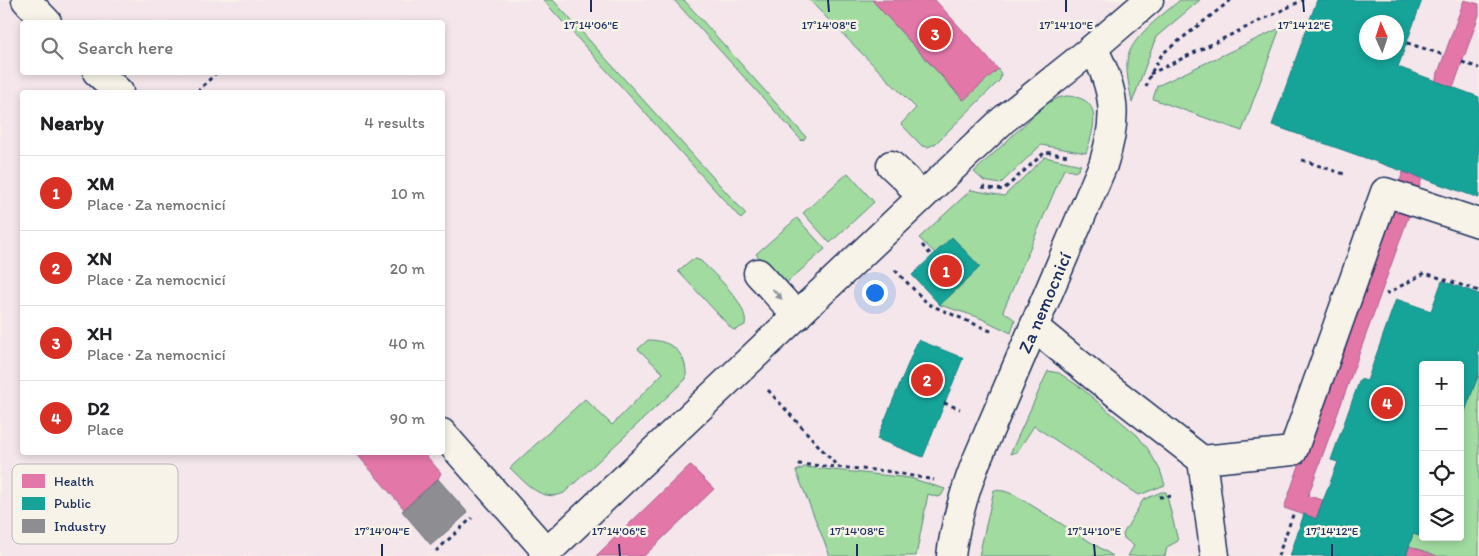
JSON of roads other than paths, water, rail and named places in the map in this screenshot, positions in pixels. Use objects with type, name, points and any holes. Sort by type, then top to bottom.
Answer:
[{"type":"street","points":[[26,0],[46,20]]},
{"type":"street","points":[[445,437],[490,485],[545,554],[1003,120],[1093,48],[1149,0]]},
{"type":"street","name":"Za nemocnicí","points":[[951,556],[964,492],[992,421],[1103,165],[1111,140],[1114,114],[1113,103],[1104,68],[1093,48]]},
{"type":"street","points":[[101,75],[117,90]]},
{"type":"street","points":[[891,165],[906,179],[920,197]]},
{"type":"street","points":[[1034,326],[1095,377],[1202,460],[1293,451],[1385,192],[1479,223]]},
{"type":"street","points":[[758,273],[797,316]]},
{"type":"street","points":[[1202,460],[1215,556]]},
{"type":"place","name":"XH","points":[[935,34]]},
{"type":"place","name":"XM","points":[[946,271]]},
{"type":"place","name":"XN","points":[[927,380]]},
{"type":"place","name":"D2","points":[[1387,403]]}]
